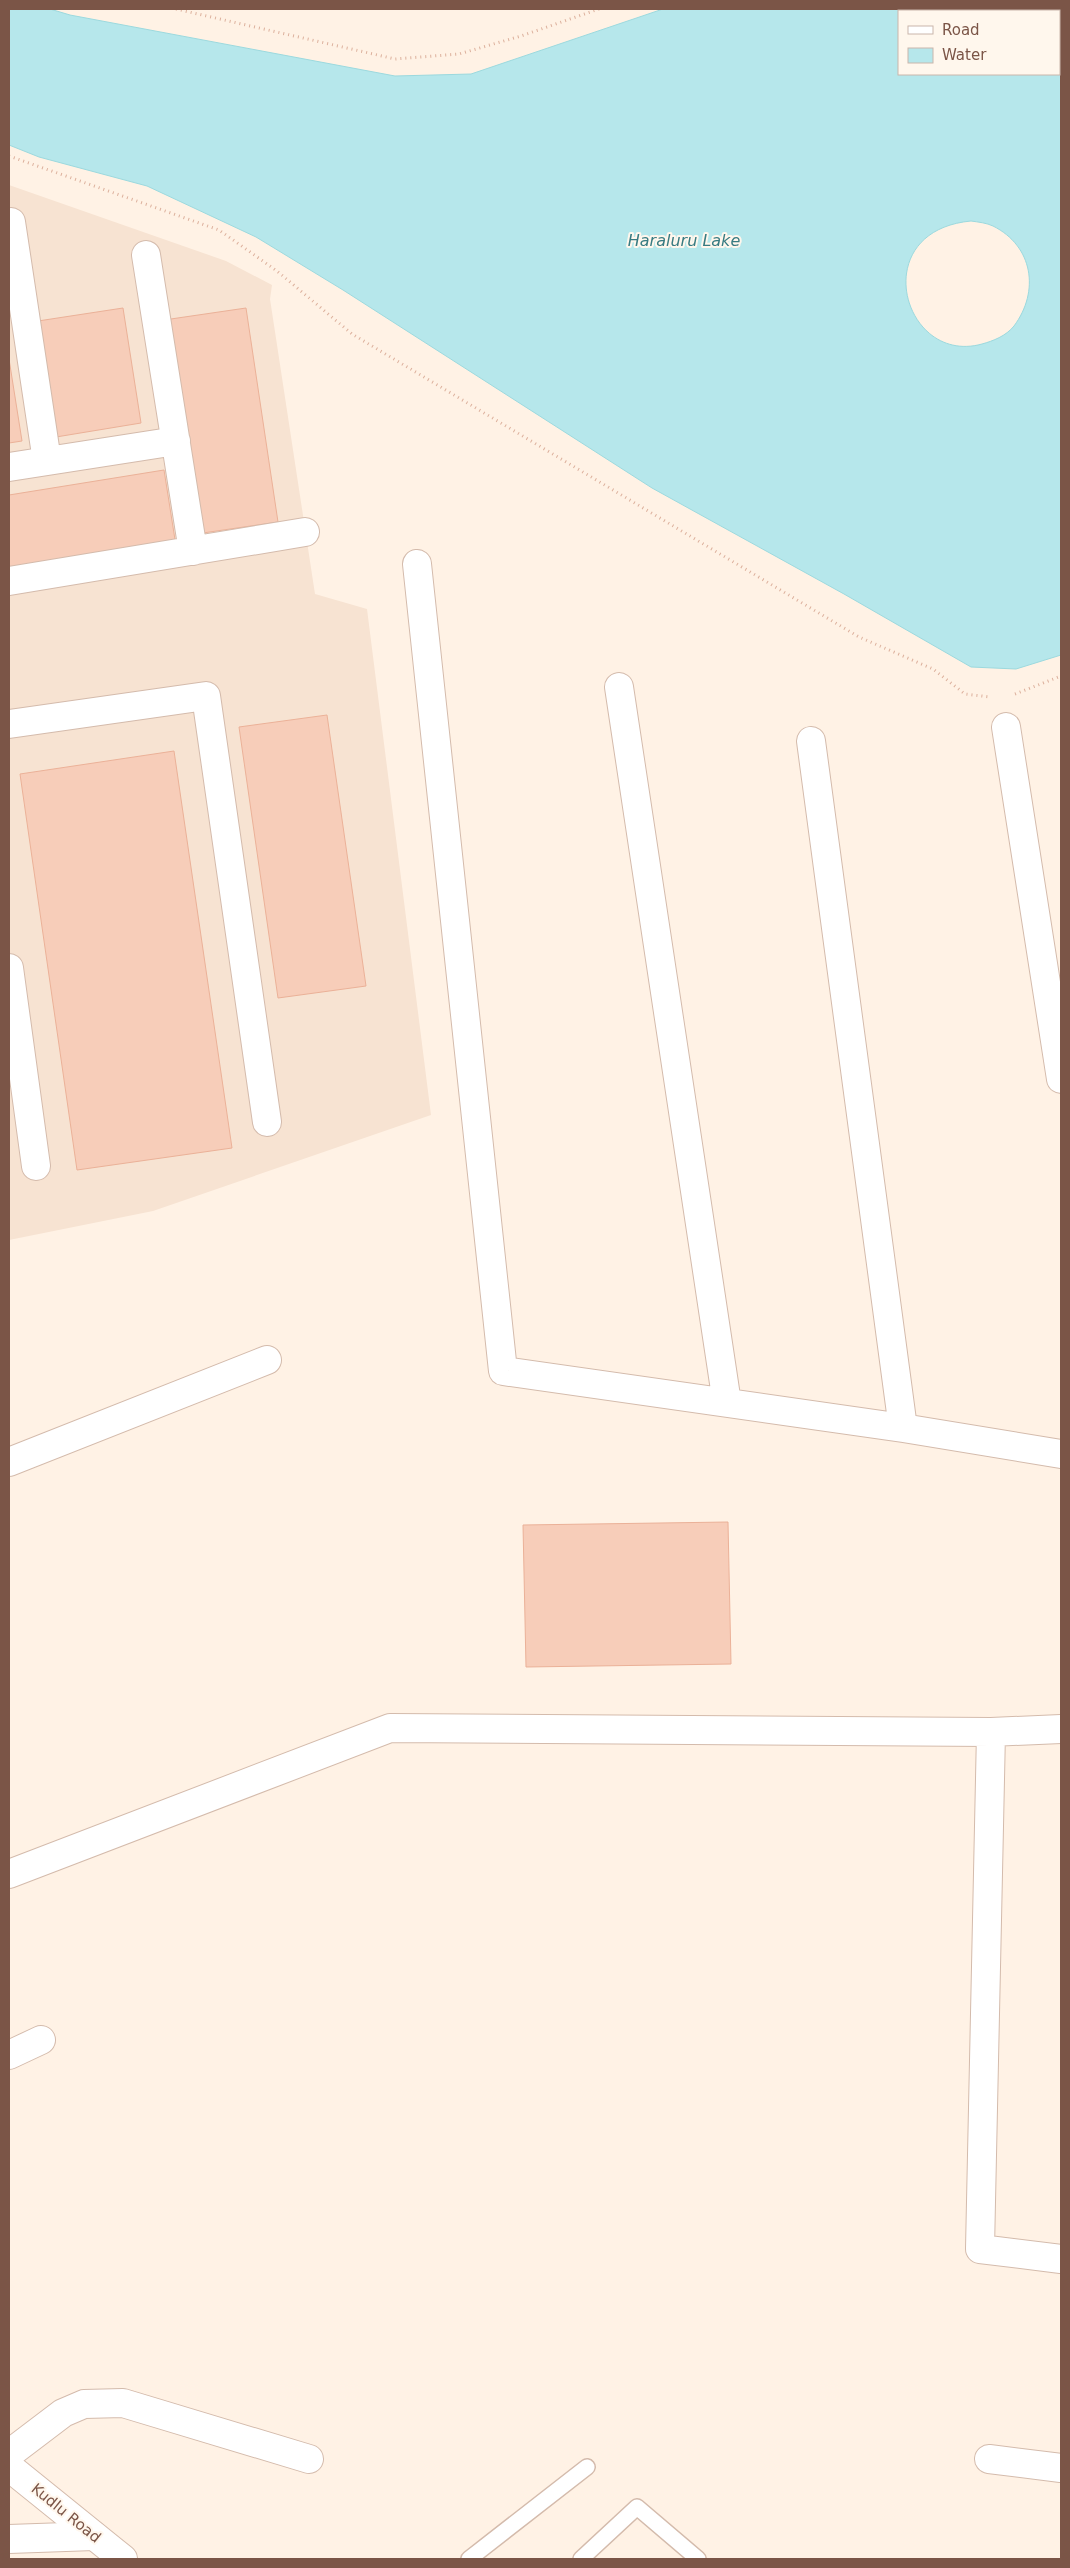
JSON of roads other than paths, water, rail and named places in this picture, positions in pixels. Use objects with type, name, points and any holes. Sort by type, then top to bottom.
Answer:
[{"type":"street","points":[[11,222],[47,461]]},
{"type":"street","points":[[146,255],[193,551]]},
{"type":"street","points":[[9,467],[176,441]]},
{"type":"street","points":[[9,581],[305,532]]},
{"type":"street","points":[[417,564],[503,1371],[903,1428],[1061,1454]]},
{"type":"street","points":[[619,687],[727,1403]]},
{"type":"street","points":[[9,724],[206,696],[267,1122]]},
{"type":"street","points":[[1006,727],[1061,1079]]},
{"type":"street","points":[[811,740],[903,1428]]},
{"type":"street","points":[[9,968],[36,1166]]},
{"type":"street","points":[[9,1462],[267,1360]]},
{"type":"street","points":[[9,1874],[390,1728],[992,1732],[1061,1729]]},
{"type":"street","points":[[992,1732],[980,2249],[1061,2259]]},
{"type":"street","points":[[9,2055],[41,2040]]},
{"type":"street","points":[[9,2454],[70,2410],[84,2404],[123,2403],[309,2459]]},
{"type":"street","points":[[989,2459],[1061,2468]]},
{"type":"street","name":"Kudlu Road","points":[[9,2467],[123,2559]]},
{"type":"street","points":[[9,2539],[94,2536]]},
{"type":"lane","points":[[468,2559],[588,2467]]},
{"type":"lane","points":[[581,2559],[637,2506],[698,2559]]},
{"type":"water","name":"Haraluru Lake","points":[[9,9],[50,9],[70,15],[395,76],[471,74],[663,9],[1061,9],[1061,655],[1016,669],[971,667],[844,594],[652,488],[343,290],[256,237],[147,186],[39,157],[9,145]],"holes":[[[971,221],[985,223],[1006,235],[1017,245],[1024,257],[1028,270],[1027,298],[1022,312],[1014,326],[1007,333],[995,340],[982,344],[954,345],[932,335],[916,317],[907,294],[907,270],[917,248],[938,230]]]}]
